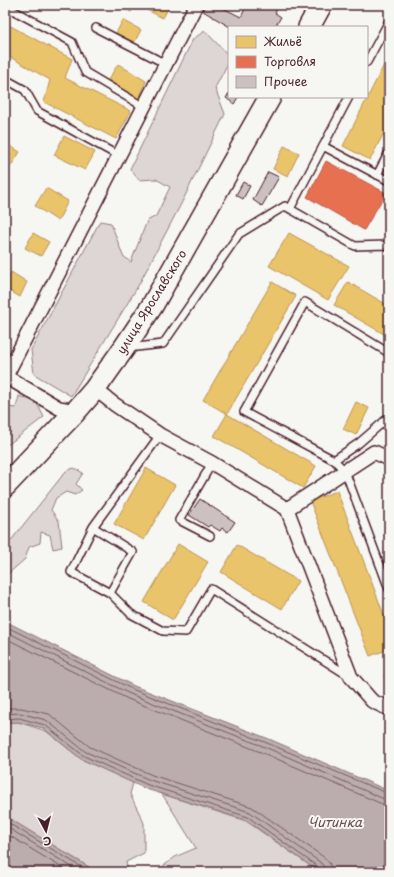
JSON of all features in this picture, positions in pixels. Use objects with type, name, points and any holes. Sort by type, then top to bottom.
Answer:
[{"type":"main road","points":[[310,26],[321,5]]},
{"type":"main road","name":"улица Ярославского","points":[[5,486],[95,389],[124,348],[152,306],[269,98]]},
{"type":"street","points":[[76,411],[59,408],[5,376],[196,5]]},
{"type":"street","points":[[95,389],[114,404],[160,435],[212,463],[287,509],[351,677],[372,701],[389,709]]},
{"type":"street","points":[[287,509],[374,452],[389,458]]},
{"type":"lane","points":[[5,6],[72,42],[85,72],[144,107]]},
{"type":"lane","points":[[368,60],[389,21]]},
{"type":"lane","points":[[96,28],[166,64]]},
{"type":"lane","points":[[5,78],[25,90],[37,111],[119,156]]},
{"type":"lane","points":[[290,209],[347,98]]},
{"type":"lane","points":[[323,146],[389,181]]},
{"type":"lane","points":[[377,174],[389,152]]},
{"type":"lane","points":[[124,348],[163,344],[239,234],[285,206],[355,246],[389,246]]},
{"type":"lane","points":[[389,353],[305,302],[244,412],[334,460],[345,471],[389,589]]},
{"type":"lane","points":[[334,460],[359,443],[389,417]]},
{"type":"lane","points":[[160,435],[93,527],[70,572],[110,593],[131,614],[163,630],[186,632],[211,589],[351,677]]},
{"type":"lane","points":[[210,536],[179,520],[212,463]]},
{"type":"lane","points":[[93,527],[133,552],[110,593]]},
{"type":"shaded area","points":[[205,31],[228,55],[228,63],[215,88],[225,114],[181,204],[138,286],[71,396],[34,374],[31,350],[100,221],[111,223],[123,256],[131,262],[147,221],[156,216],[170,187],[156,179],[139,180],[130,169],[193,39]]},
{"type":"shaded area","points":[[19,396],[36,402],[44,417],[5,447],[5,400],[6,407],[16,408]]},
{"type":"shaded area","points":[[74,468],[83,473],[76,484],[82,490],[75,495],[66,492],[56,498],[51,510],[59,521],[62,547],[53,549],[50,535],[41,532],[40,543],[29,547],[25,559],[9,573],[5,569],[5,548],[66,471]]},
{"type":"shaded area","points":[[18,722],[46,731],[81,759],[133,783],[130,794],[144,823],[144,853],[126,862],[128,872],[97,872],[5,816],[5,723]]},
{"type":"shaded area","points":[[162,794],[246,821],[319,872],[156,872],[175,857],[196,848]]},
{"type":"water","name":"Читинка","points":[[5,621],[134,686],[269,739],[389,791],[389,872],[319,872],[246,820],[146,789],[81,759],[43,728],[18,722],[5,723]]},
{"type":"water","points":[[5,816],[97,872],[5,872]]},
{"type":"building: Жильё","points":[[118,5],[136,5],[131,12]]},
{"type":"building: Жильё","points":[[137,5],[170,5],[163,18]]},
{"type":"building: Жильё","points":[[123,20],[141,30],[134,43],[116,33]]},
{"type":"building: Жильё","points":[[5,23],[72,59],[65,78],[131,111],[116,139],[44,102],[50,80],[5,54]]},
{"type":"building: Жильё","points":[[389,55],[389,123],[370,160],[343,146]]},
{"type":"building: Жильё","points":[[118,64],[146,81],[139,99],[108,80]]},
{"type":"building: Жильё","points":[[64,136],[95,152],[85,170],[54,155]]},
{"type":"building: Жильё","points":[[5,143],[20,152],[7,172],[5,171]]},
{"type":"building: Жильё","points":[[284,146],[299,153],[288,176],[273,169]]},
{"type":"building: Жильё","points":[[46,188],[68,201],[58,221],[35,206]]},
{"type":"building: Жильё","points":[[33,233],[49,242],[41,256],[25,248]]},
{"type":"building: Жильё","points":[[289,233],[349,266],[328,300],[269,266]]},
{"type":"building: Жильё","points":[[11,272],[27,282],[20,297],[5,288],[5,283]]},
{"type":"building: Жильё","points":[[272,282],[296,296],[227,414],[203,400]]},
{"type":"building: Жильё","points":[[348,282],[389,306],[389,337],[334,305]]},
{"type":"building: Жильё","points":[[356,402],[369,408],[356,435],[343,429]]},
{"type":"building: Жильё","points":[[227,414],[316,466],[303,488],[214,436]]},
{"type":"building: Жильё","points":[[146,468],[175,485],[144,540],[114,524]]},
{"type":"building: Жильё","points":[[337,491],[389,628],[389,649],[370,656],[310,501]]},
{"type":"building: Жильё","points":[[178,544],[208,562],[173,620],[144,602]]},
{"type":"building: Жильё","points":[[237,545],[298,581],[282,609],[221,572]]},
{"type":"building: Жильё","points":[[389,666],[389,678],[384,676]]},
{"type":"building: Торговля","points":[[326,161],[386,193],[364,230],[307,197]]},
{"type":"building: Прочее","points":[[205,5],[217,5],[241,17],[247,5],[279,5],[275,13],[281,17],[276,26],[228,26],[203,11]]},
{"type":"building: Прочее","points":[[228,95],[228,98],[237,98],[234,104],[226,98]]},
{"type":"building: Прочее","points":[[268,172],[279,177],[262,206],[253,200]]},
{"type":"building: Прочее","points":[[243,182],[250,186],[243,199],[236,195]]},
{"type":"building: Прочее","points":[[200,499],[235,522],[228,532],[222,528],[220,531],[210,525],[208,527],[189,515]]}]
